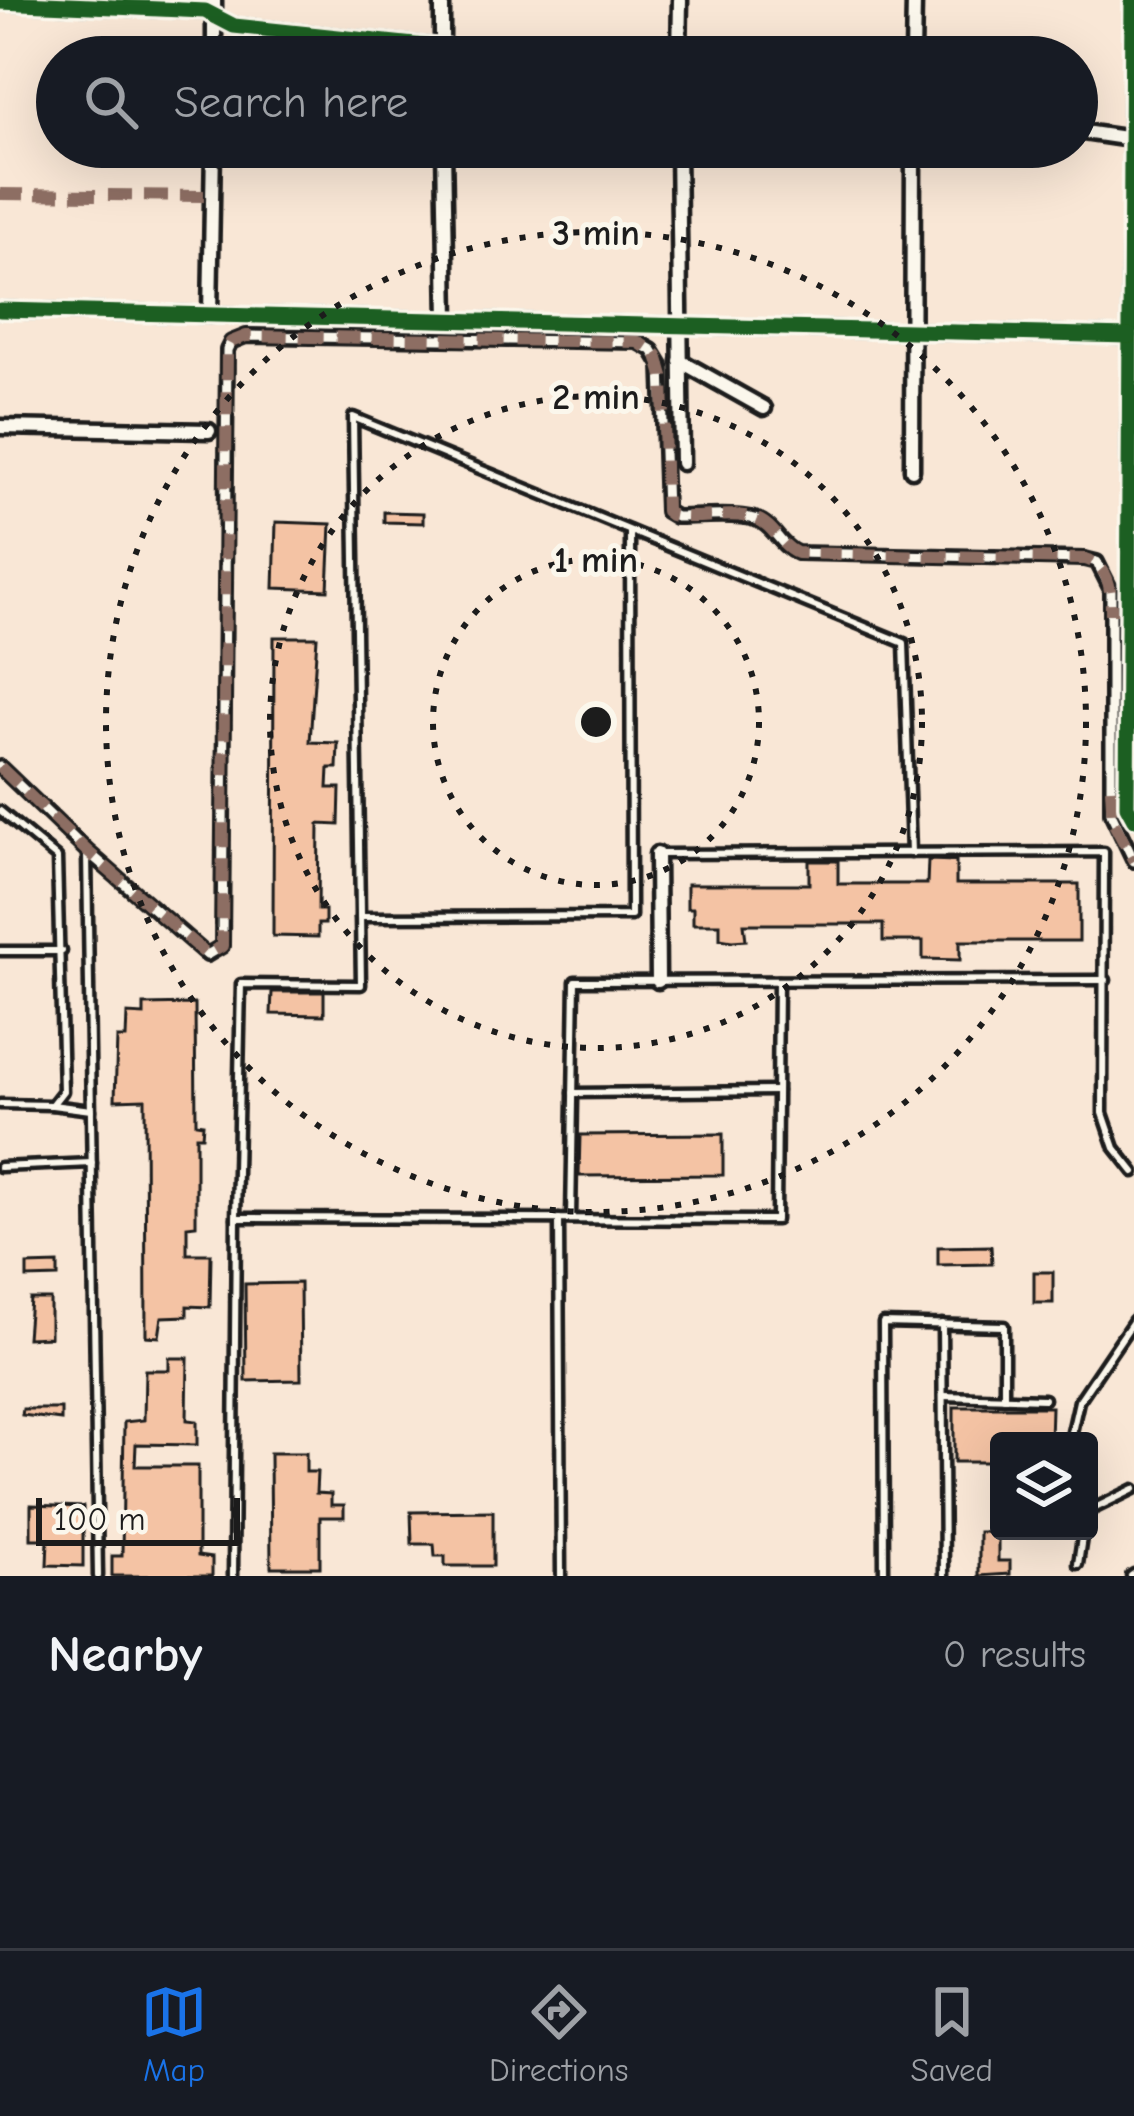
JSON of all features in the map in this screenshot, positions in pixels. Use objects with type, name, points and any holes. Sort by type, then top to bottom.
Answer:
[{"type":"street","points":[[442,0],[442,36]]},
{"type":"street","points":[[679,36],[680,0]]},
{"type":"street","points":[[913,36],[914,0]]},
{"type":"street","points":[[1132,0],[1127,806],[1134,819]]},
{"type":"street","points":[[0,2],[214,8],[234,26],[314,36]]},
{"type":"street","points":[[1098,134],[1131,139]]},
{"type":"street","points":[[210,315],[213,168]]},
{"type":"street","points":[[444,168],[447,320]]},
{"type":"street","points":[[678,168],[682,463]]},
{"type":"street","points":[[912,470],[913,168]]},
{"type":"street","points":[[0,310],[1130,336]]},
{"type":"street","points":[[0,767],[207,955],[222,946],[226,350],[230,342],[246,336],[638,342],[657,355],[663,376],[666,511],[676,517],[754,518],[797,553],[1097,562],[1111,590],[1111,813],[1134,861]]},
{"type":"street","points":[[680,362],[764,408]]},
{"type":"street","points":[[0,427],[209,431]]},
{"type":"street","points":[[657,854],[658,981]]},
{"type":"lane","points":[[233,1576],[241,984],[361,985],[353,417],[904,644],[911,853]]},
{"type":"lane","points":[[360,917],[631,916],[630,531]]},
{"type":"lane","points":[[0,812],[57,858],[63,1091],[52,1105]]},
{"type":"lane","points":[[87,850],[98,1576]]},
{"type":"lane","points":[[657,854],[1104,852],[1103,1113],[1115,1148],[1134,1172]]},
{"type":"lane","points":[[0,951],[62,951]]},
{"type":"lane","points":[[571,1219],[575,981],[1106,980]]},
{"type":"lane","points":[[236,1218],[776,1220],[778,981]]},
{"type":"lane","points":[[573,1093],[777,1091]]},
{"type":"lane","points":[[0,1104],[91,1110]]},
{"type":"lane","points":[[0,1167],[92,1163]]},
{"type":"lane","points":[[559,1219],[561,1576]]},
{"type":"lane","points":[[1072,1432],[1079,1401],[1134,1320]]},
{"type":"lane","points":[[884,1576],[883,1323],[1004,1326],[1004,1398]]},
{"type":"lane","points":[[942,1324],[944,1576]]},
{"type":"lane","points":[[943,1396],[1044,1399]]},
{"type":"lane","points":[[1098,1507],[1134,1489]]},
{"type":"lane","points":[[1078,1564],[1082,1540]]},
{"type":"building","points":[[384,512],[423,513],[423,523],[384,522]]},
{"type":"building","points":[[276,522],[331,524],[328,590],[274,588]]},
{"type":"building","points":[[274,637],[317,637],[310,742],[338,743],[337,768],[329,768],[328,788],[340,788],[339,825],[319,824],[318,910],[325,910],[325,924],[318,924],[318,937],[273,936]]},
{"type":"building","points":[[928,860],[956,861],[956,884],[1079,884],[1079,941],[960,941],[960,960],[923,959],[923,941],[883,941],[883,924],[744,924],[746,940],[732,941],[720,939],[720,924],[693,924],[693,908],[687,908],[687,884],[809,884],[809,861],[838,861],[838,884],[927,884]]},
{"type":"building","points":[[272,992],[324,992],[324,1015],[271,1014]]},
{"type":"building","points":[[195,1004],[196,1123],[203,1124],[202,1136],[196,1136],[196,1225],[187,1226],[187,1254],[211,1254],[210,1307],[187,1306],[187,1316],[162,1317],[159,1337],[146,1336],[145,1099],[115,1100],[117,1038],[126,1038],[127,1014],[144,1015],[144,1005]]},
{"type":"building","points":[[723,1134],[723,1175],[579,1176],[580,1135]]},
{"type":"building","points":[[991,1246],[992,1264],[938,1265],[938,1247]]},
{"type":"building","points":[[58,1264],[58,1277],[27,1278],[27,1265]]},
{"type":"building","points":[[1034,1272],[1053,1272],[1053,1303],[1034,1303]]},
{"type":"building","points":[[300,1283],[301,1380],[246,1381],[245,1284]]},
{"type":"building","points":[[30,1299],[50,1299],[50,1337],[27,1338]]},
{"type":"building","points":[[169,1358],[188,1358],[187,1420],[197,1421],[197,1445],[136,1444],[135,1466],[198,1466],[198,1556],[212,1558],[212,1576],[112,1576],[112,1556],[122,1556],[124,1422],[144,1420],[145,1370],[169,1370]]},
{"type":"building","points":[[954,1407],[1051,1407],[1050,1432],[990,1432],[990,1462],[954,1462]]},
{"type":"building","points":[[23,1409],[61,1409],[61,1420],[22,1415]]},
{"type":"building","points":[[270,1453],[306,1453],[306,1472],[317,1472],[316,1493],[331,1494],[331,1505],[344,1505],[344,1517],[320,1517],[320,1567],[271,1567]]},
{"type":"building","points":[[31,1505],[83,1507],[83,1566],[47,1565],[48,1539],[31,1539]]},
{"type":"building","points":[[493,1511],[493,1566],[445,1566],[445,1556],[435,1556],[434,1544],[412,1544],[411,1512]]},
{"type":"building","points":[[979,1532],[990,1532],[990,1540],[998,1540],[998,1561],[1010,1561],[1010,1574],[979,1576]]},
{"type":"marked path","points":[[0,194],[213,196]]},
{"type":"marked path","points":[[0,767],[87,851],[207,955],[222,946],[227,350],[231,342],[246,336],[638,342],[657,355],[663,376],[666,511],[671,515],[751,517],[766,524],[797,553],[1085,559],[1105,573],[1111,614]]},
{"type":"marked path","points":[[1111,788],[1113,822],[1134,861]]},
{"type":"cycle path","points":[[1132,0],[1127,806],[1134,819]]},
{"type":"cycle path","points":[[0,2],[205,11],[234,26],[329,36]]},
{"type":"cycle path","points":[[0,310],[1130,336]]}]
